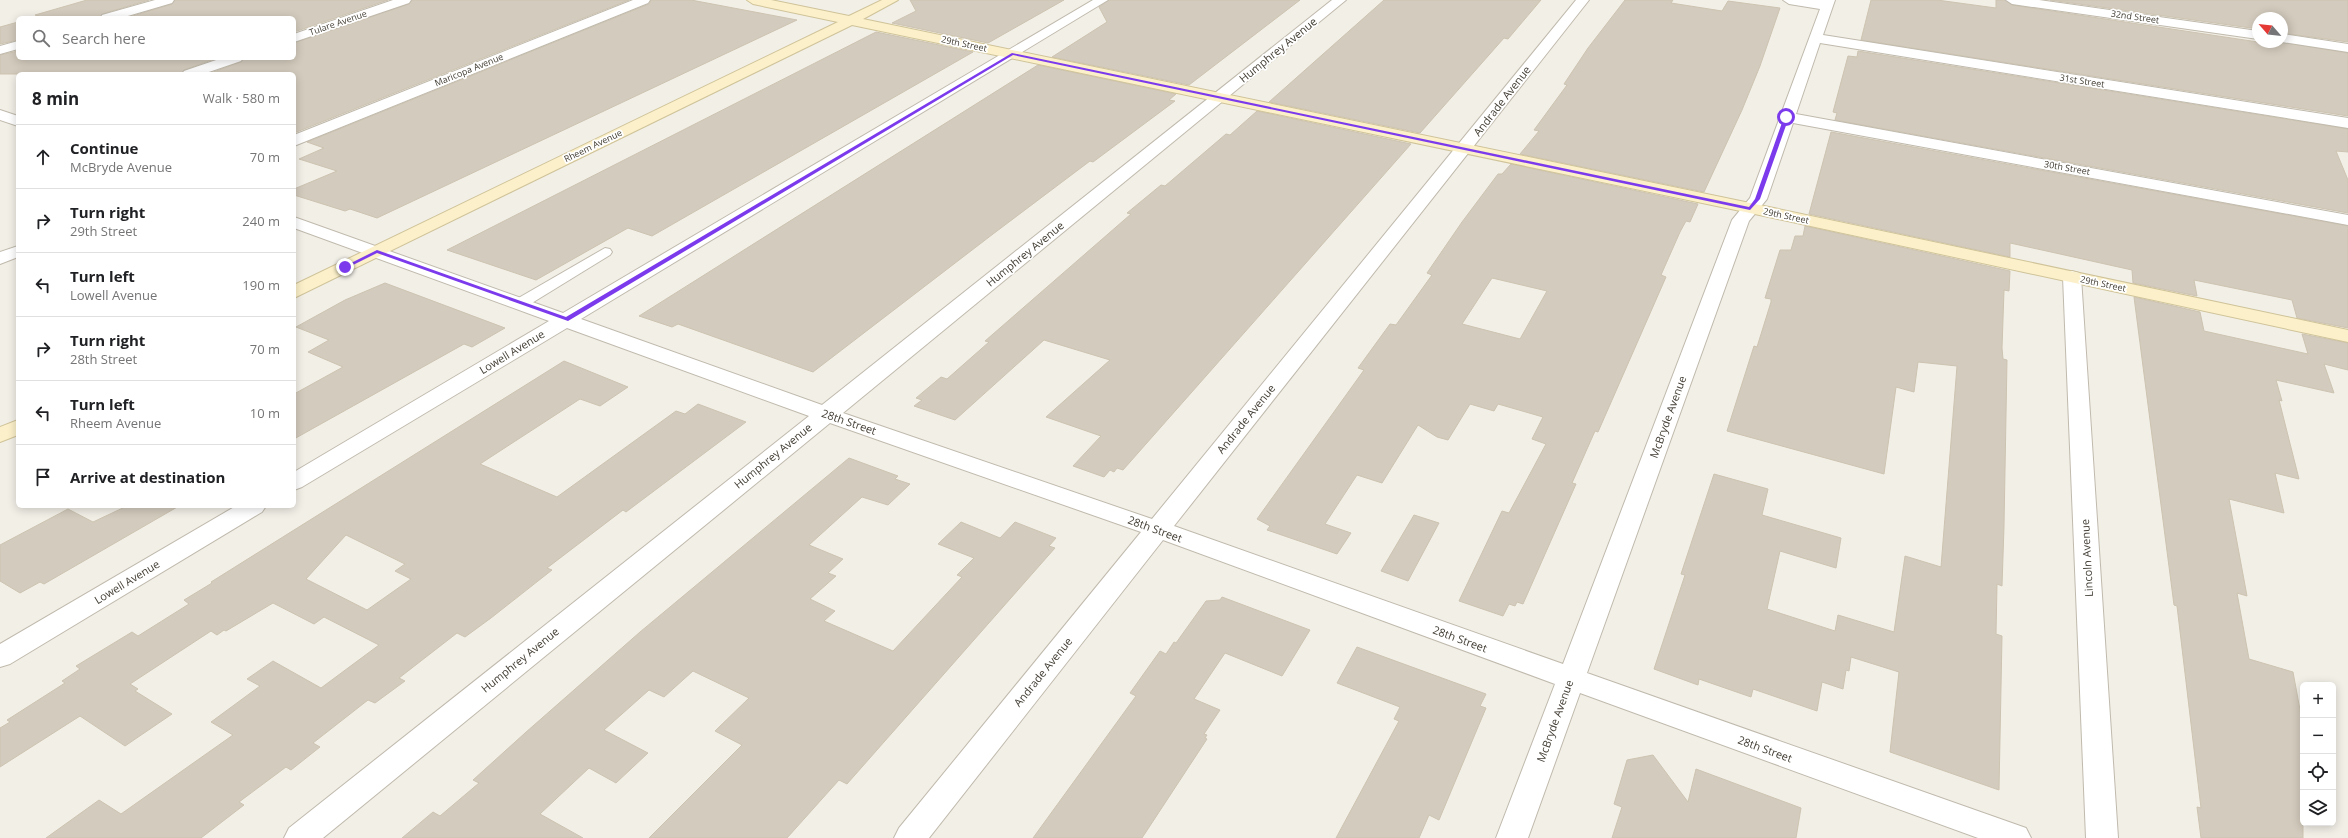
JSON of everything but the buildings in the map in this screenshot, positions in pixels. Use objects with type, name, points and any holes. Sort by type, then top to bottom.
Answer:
[{"type":"street","points":[[115,16],[168,0]]},
{"type":"street","name":"Tulare Avenue","points":[[296,37],[405,0]]},
{"type":"street","name":"Maricopa Avenue","points":[[296,139],[644,0]]},
{"type":"street","name":"29th Street","points":[[753,0],[1750,208],[2348,336]]},
{"type":"street","name":"Rheem Avenue","points":[[296,291],[892,0]]},
{"type":"street","name":"Lowell Avenue","points":[[296,481],[1102,0]]},
{"type":"street","name":"Humphrey Avenue","points":[[300,838],[1340,0]]},
{"type":"street","name":"Andrade Avenue","points":[[910,838],[1583,0]]},
{"type":"street","points":[[1789,0],[1828,3]]},
{"type":"street","name":"32nd Street","points":[[2012,0],[2252,34]]},
{"type":"street","name":"McBryde Avenue","points":[[1512,838],[1741,220],[1758,199],[1786,117],[1828,3]]},
{"type":"street","name":"31st Street","points":[[1816,38],[2348,123]]},
{"type":"street","points":[[2288,39],[2348,48]]},
{"type":"street","points":[[0,50],[16,46]]},
{"type":"street","points":[[195,72],[230,60]]},
{"type":"street","points":[[0,115],[16,121]]},
{"type":"street","name":"30th Street","points":[[1786,117],[2348,220]]},
{"type":"street","name":"28th Street","points":[[296,223],[826,414],[1157,529],[2015,838]]},
{"type":"street","name":"Lincoln Avenue","points":[[2072,278],[2102,838]]},
{"type":"street","points":[[0,435],[16,427]]},
{"type":"street","name":"Lowell Avenue","points":[[0,657],[251,508]]},
{"type":"lane","points":[[521,303],[605,252]]},
{"type":"route","points":[[345,267],[377,251],[566,319],[742,216],[1012,54],[1750,208],[1758,199],[1786,117]]}]
